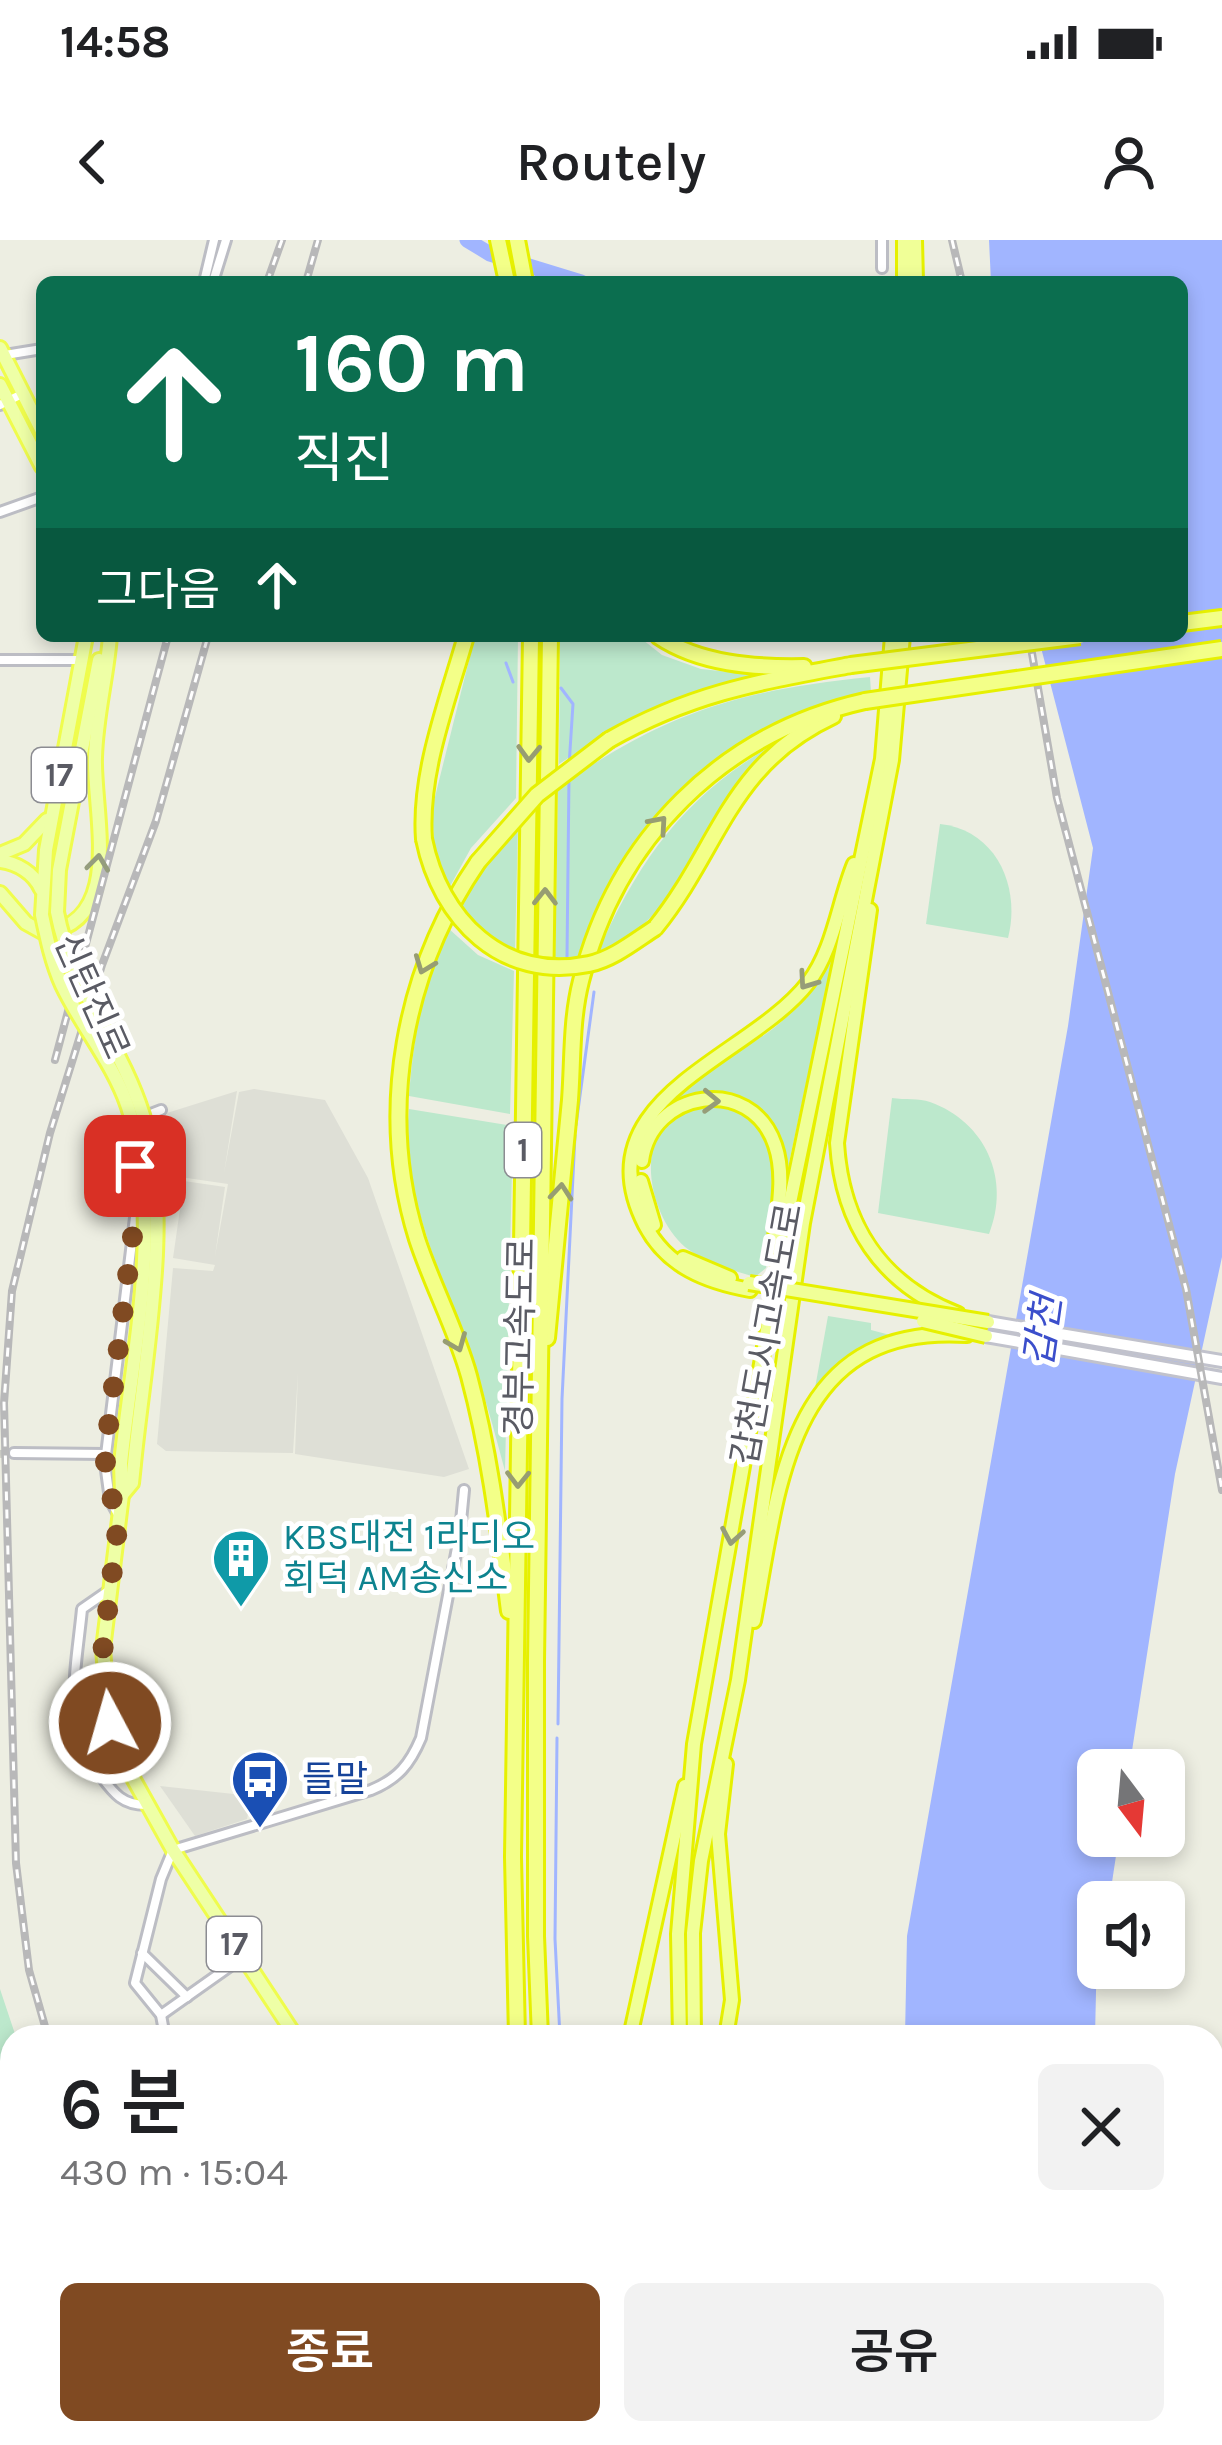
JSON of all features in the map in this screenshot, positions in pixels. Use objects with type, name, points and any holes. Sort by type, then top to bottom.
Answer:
[{"type":"highway","points":[[904,240],[909,276]]},
{"type":"highway","points":[[911,276],[915,240]]},
{"type":"highway","points":[[500,244],[506,276]]},
{"type":"highway","points":[[518,244],[524,276]]},
{"type":"highway","points":[[1188,622],[1222,618]]},
{"type":"highway","points":[[464,642],[429,780],[424,839],[441,896],[456,916],[476,935],[522,961],[590,964],[655,928],[677,901],[718,824],[758,767],[783,744],[866,701]]},
{"type":"highway","name":"경부고속도로","points":[[516,2025],[515,1664],[531,642]]},
{"type":"highway","name":"경부고속도로","points":[[540,2025],[538,1434],[550,642]]},
{"type":"highway","points":[[671,642],[702,657],[735,664],[851,665]]},
{"type":"highway","name":"갑천도시고속도로","points":[[680,2025],[678,1934],[694,1744],[786,1222],[882,759],[892,642]]},
{"type":"highway","name":"갑천도시고속도로","points":[[694,2025],[693,1934],[700,1861],[738,1680],[803,1223],[892,760],[902,642]]},
{"type":"highway","points":[[515,1664],[490,1462],[467,1370],[416,1234],[400,1120],[404,1040],[416,986],[454,896],[537,795],[609,740],[674,706],[709,694],[851,665],[1033,642]]},
{"type":"highway","points":[[538,1434],[574,1019],[593,940],[614,889],[640,847],[679,802],[712,771],[784,728],[866,701],[1222,649]]},
{"type":"highway","points":[[883,808],[842,1113],[839,1172],[850,1215],[886,1271],[918,1295],[987,1329]]},
{"type":"highway","points":[[866,835],[827,948],[811,979],[764,1028],[669,1091],[639,1134],[633,1168],[635,1196],[654,1240],[678,1264],[705,1280],[987,1329]]},
{"type":"highway","points":[[749,1286],[692,1263],[668,1245],[652,1221],[643,1194],[643,1153],[655,1125],[679,1105],[711,1098],[732,1102],[752,1112],[774,1141],[780,1162],[779,1195],[759,1382]]},
{"type":"highway","points":[[738,1680],[782,1480],[801,1420],[835,1375],[876,1348],[926,1335],[987,1329]]},
{"type":"highway","points":[[728,2025],[732,2000],[718,1834],[729,1727]]},
{"type":"highway","points":[[634,2025],[694,1744]]},
{"type":"main road","points":[[2,352],[36,419]]},
{"type":"main road","points":[[0,385],[4,403],[36,457]]},
{"type":"main road","name":"신탄진로","points":[[85,642],[42,891],[68,959],[136,1094],[151,1145],[155,1180],[154,1256],[128,1464],[132,1483],[122,1495],[103,1649],[110,1723],[124,1762],[173,1850],[288,2025]]},
{"type":"main road","points":[[0,893],[26,923],[44,933],[72,924],[93,895],[101,850],[95,759],[106,642]]},
{"type":"main road","name":"신탄진로","points":[[50,914],[106,642]]},
{"type":"main road","points":[[0,858],[39,831],[53,808]]},
{"type":"main road","points":[[0,858],[33,875],[42,891]]},
{"type":"main road","points":[[987,1329],[1222,1361]]},
{"type":"main road","points":[[987,1329],[1222,1378]]},
{"type":"street","points":[[205,276],[214,240]]},
{"type":"street","points":[[215,276],[226,240]]},
{"type":"street","points":[[882,240],[882,268]]},
{"type":"street","points":[[2,352],[36,349]]},
{"type":"street","points":[[4,403],[22,394]]},
{"type":"street","points":[[0,512],[36,499]]},
{"type":"street","points":[[0,660],[82,659]]},
{"type":"street","points":[[119,1516],[110,1500],[105,1458],[137,1201],[125,1124],[161,1110]]},
{"type":"street","points":[[14,1453],[105,1458]]},
{"type":"street","points":[[163,2025],[161,2015],[135,1983],[140,1952],[173,1850],[371,1790],[391,1782],[411,1762],[421,1738],[464,1490]]},
{"type":"street","points":[[108,1591],[82,1609],[73,1708],[76,1728],[116,1796],[131,1805],[146,1804]]},
{"type":"street","points":[[140,1952],[187,1997]]},
{"type":"street","points":[[161,2015],[243,1957]]},
{"type":"shaded area","points":[[254,1089],[325,1100],[368,1178],[469,1469],[444,1477],[295,1454],[298,1373],[293,1453],[166,1451],[157,1444],[173,1268],[213,1271],[215,1265],[173,1258],[184,1181],[225,1187],[215,1256],[228,1184],[180,1177],[167,1113],[237,1091],[224,1173],[239,1092]]},
{"type":"shaded area","points":[[160,1786],[252,1796],[247,1819],[195,1836]]},
{"type":"green space","points":[[474,642],[518,642],[516,798],[471,848],[448,890],[435,857],[432,809]]},
{"type":"green space","points":[[560,642],[646,642],[662,655],[701,669],[758,675],[654,711],[559,764]]},
{"type":"green space","points":[[870,677],[871,692],[768,729],[724,754],[686,784],[623,859],[577,959],[555,962],[558,788],[634,740],[706,709],[782,689]]},
{"type":"green space","points":[[776,743],[715,817],[662,906],[633,935],[597,954],[630,888],[668,832],[716,785]]},
{"type":"green space","points":[[940,824],[976,837],[1000,864],[1011,900],[1008,938],[926,924]]},
{"type":"green space","points":[[518,826],[515,952],[477,932],[458,909],[484,866]]},
{"type":"green space","points":[[448,928],[478,955],[514,971],[510,1114],[409,1096],[421,1010]]},
{"type":"green space","points":[[836,944],[786,1177],[752,1110],[691,1099],[645,1134],[684,1088],[788,1015]]},
{"type":"green space","points":[[892,1098],[930,1102],[950,1111],[979,1138],[989,1155],[997,1193],[989,1234],[878,1213]]},
{"type":"green space","points":[[696,1103],[729,1106],[752,1118],[766,1136],[773,1158],[773,1213],[766,1268],[755,1277],[710,1262],[685,1247],[673,1235],[657,1202],[652,1184],[653,1147],[671,1117]]},
{"type":"green space","points":[[409,1109],[513,1126],[505,1471],[479,1378],[417,1201],[408,1140]]},
{"type":"green space","points":[[828,1316],[871,1323],[871,1330],[894,1336],[843,1361],[815,1388]]},
{"type":"green space","points":[[0,1989],[12,2025],[0,2025]]},
{"type":"water","name":"갑천","points":[[989,240],[1222,240],[1222,1257],[1175,1474],[1132,1749],[1077,1749],[1077,1857],[1116,1857],[1112,1881],[1077,1881],[1077,1989],[1096,1989],[1095,2025],[905,2025],[907,1936],[1068,1026],[1093,848],[1040,642],[1188,642],[1188,276],[991,276]]},
{"type":"waterway","points":[[467,240],[490,254],[562,276]]},
{"type":"waterway","points":[[506,663],[513,682]]},
{"type":"waterway","points":[[561,688],[573,704],[569,766]]},
{"type":"waterway","points":[[567,957],[569,776]]},
{"type":"waterway","points":[[576,1125],[594,992]]},
{"type":"waterway","points":[[558,1724],[562,1399],[575,1135]]},
{"type":"waterway","points":[[557,1738],[555,1939],[559,2025]]},
{"type":"tunnel","points":[[0,1454],[14,1453]]},
{"type":"railway","points":[[269,276],[282,240]]},
{"type":"railway","points":[[308,276],[318,240]]},
{"type":"railway","points":[[952,240],[961,276]]},
{"type":"railway","points":[[55,1060],[166,642]]},
{"type":"railway","points":[[45,2025],[29,1970],[16,1863],[4,1403],[12,1291],[50,1133],[102,965],[156,821],[206,642]]},
{"type":"railway","points":[[1030,642],[1057,798],[1186,1289],[1222,1490]]},
{"type":"place","name":"KBS대전 1라디오 회덕 AM송신소","points":[[241,1609]]},
{"type":"place","name":"들말","points":[[260,1830]]},
{"type":"route","points":[[110,1723],[103,1649],[119,1516],[110,1500],[105,1454],[137,1201],[135,1166]]}]
